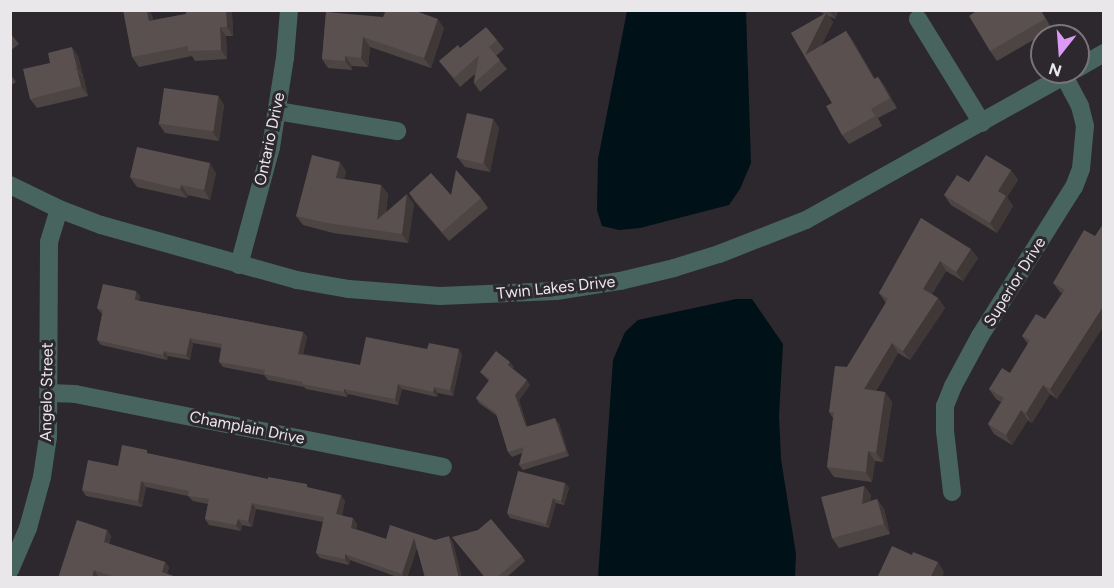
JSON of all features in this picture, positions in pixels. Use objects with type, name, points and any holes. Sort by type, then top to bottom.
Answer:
[{"type":"street","name":"Ontario Drive","points":[[239,266],[271,147],[289,10]]},
{"type":"street","points":[[918,19],[982,123]]},
{"type":"street","name":"Twin Lakes Drive","points":[[1090,60],[1104,52]]},
{"type":"street","name":"Twin Lakes Drive","points":[[10,184],[59,209],[101,225],[239,266],[297,280],[349,289],[440,296],[506,294],[602,285],[719,254],[806,220],[1050,84]]},
{"type":"street","name":"Superior Drive","points":[[952,492],[945,430],[945,406],[980,336],[1074,187],[1081,169],[1085,126],[1074,84]]},
{"type":"street","points":[[277,111],[398,131]]},
{"type":"street","name":"Angelo Street","points":[[10,570],[28,528],[42,477],[50,393],[49,242],[59,209]]},
{"type":"street","name":"Champlain Drive","points":[[50,393],[75,394],[443,467]]},
{"type":"shaded area","points":[[627,11],[746,11],[751,163],[740,189],[729,205],[640,228],[619,230],[602,226],[597,210],[598,159]]},
{"type":"shaded area","points":[[736,299],[752,299],[783,344],[779,416],[781,459],[796,554],[795,577],[598,577],[613,360],[625,332],[638,320]]},
{"type":"building","points":[[123,10],[147,10],[149,21],[186,14],[186,10],[226,10],[227,27],[220,27],[221,50],[188,51],[188,46],[132,57]]},
{"type":"building","points":[[386,10],[413,10],[438,19],[424,58],[363,37],[361,58],[345,56],[345,61],[322,59],[326,12],[383,17]]},
{"type":"building","points":[[978,10],[1040,10],[1045,19],[1036,24],[1030,24],[1030,28],[990,51],[969,16]]},
{"type":"building","points":[[826,13],[805,55],[846,31],[874,79],[878,77],[890,98],[871,109],[875,116],[842,135],[826,106],[832,103],[791,33]]},
{"type":"building","points":[[486,27],[497,40],[489,47],[500,60],[474,83],[479,55],[454,78],[439,61],[458,45],[460,48]]},
{"type":"building","points":[[72,47],[77,68],[74,68],[77,70],[81,86],[30,99],[23,69],[50,63],[48,53]]},
{"type":"building","points":[[164,88],[218,96],[213,131],[159,124]]},
{"type":"building","points":[[467,113],[493,119],[483,164],[457,158]]},
{"type":"building","points":[[137,147],[210,163],[204,190],[181,185],[180,189],[130,177]]},
{"type":"building","points":[[312,155],[340,162],[336,178],[381,185],[377,220],[407,194],[402,234],[296,216]]},
{"type":"building","points":[[986,155],[1011,170],[998,191],[1006,196],[990,223],[944,195],[957,175],[969,182]]},
{"type":"building","points":[[456,170],[481,198],[442,232],[409,193],[431,173],[451,195]]},
{"type":"building","points":[[921,218],[971,249],[956,272],[940,261],[923,289],[938,298],[903,351],[892,343],[864,389],[885,392],[876,453],[868,451],[866,472],[827,467],[834,412],[829,412],[835,366],[847,367],[888,299],[879,293]]},
{"type":"building","points":[[1104,223],[1104,305],[1050,389],[1043,385],[1026,413],[1021,410],[1006,435],[988,424],[1004,398],[989,389],[1002,368],[1010,373],[1030,340],[1022,336],[1036,314],[1045,319],[1065,290],[1053,283],[1084,230],[1095,236]]},
{"type":"building","points":[[103,284],[136,291],[135,300],[303,332],[298,354],[360,365],[366,337],[427,349],[429,343],[459,349],[450,390],[434,387],[433,392],[398,384],[395,399],[344,389],[344,392],[264,374],[265,370],[219,362],[222,344],[190,338],[186,355],[164,351],[163,355],[97,340],[103,310],[97,308]]},
{"type":"building","points":[[496,351],[510,362],[508,365],[527,380],[515,395],[526,427],[555,418],[566,451],[519,465],[524,447],[508,452],[496,413],[476,398],[490,379],[480,372]]},
{"type":"building","points":[[122,445],[147,450],[147,453],[268,479],[268,477],[307,484],[307,487],[341,495],[336,514],[353,518],[351,528],[386,539],[390,525],[435,540],[449,536],[459,578],[425,578],[414,538],[402,574],[345,554],[345,559],[316,553],[324,517],[252,503],[248,521],[238,519],[236,525],[205,519],[209,499],[188,496],[189,491],[141,481],[138,501],[82,490],[88,460],[118,466]]},
{"type":"building","points":[[518,471],[565,483],[561,501],[553,498],[546,524],[507,513]]},
{"type":"building","points":[[864,486],[862,504],[877,499],[884,524],[832,538],[821,497]]},
{"type":"building","points":[[491,519],[522,556],[496,578],[486,578],[452,537],[478,530]]},
{"type":"building","points":[[77,520],[107,530],[104,542],[165,562],[162,572],[179,578],[118,578],[94,570],[92,578],[58,578]]},
{"type":"building","points":[[892,546],[912,555],[913,552],[938,562],[932,578],[877,578]]}]
